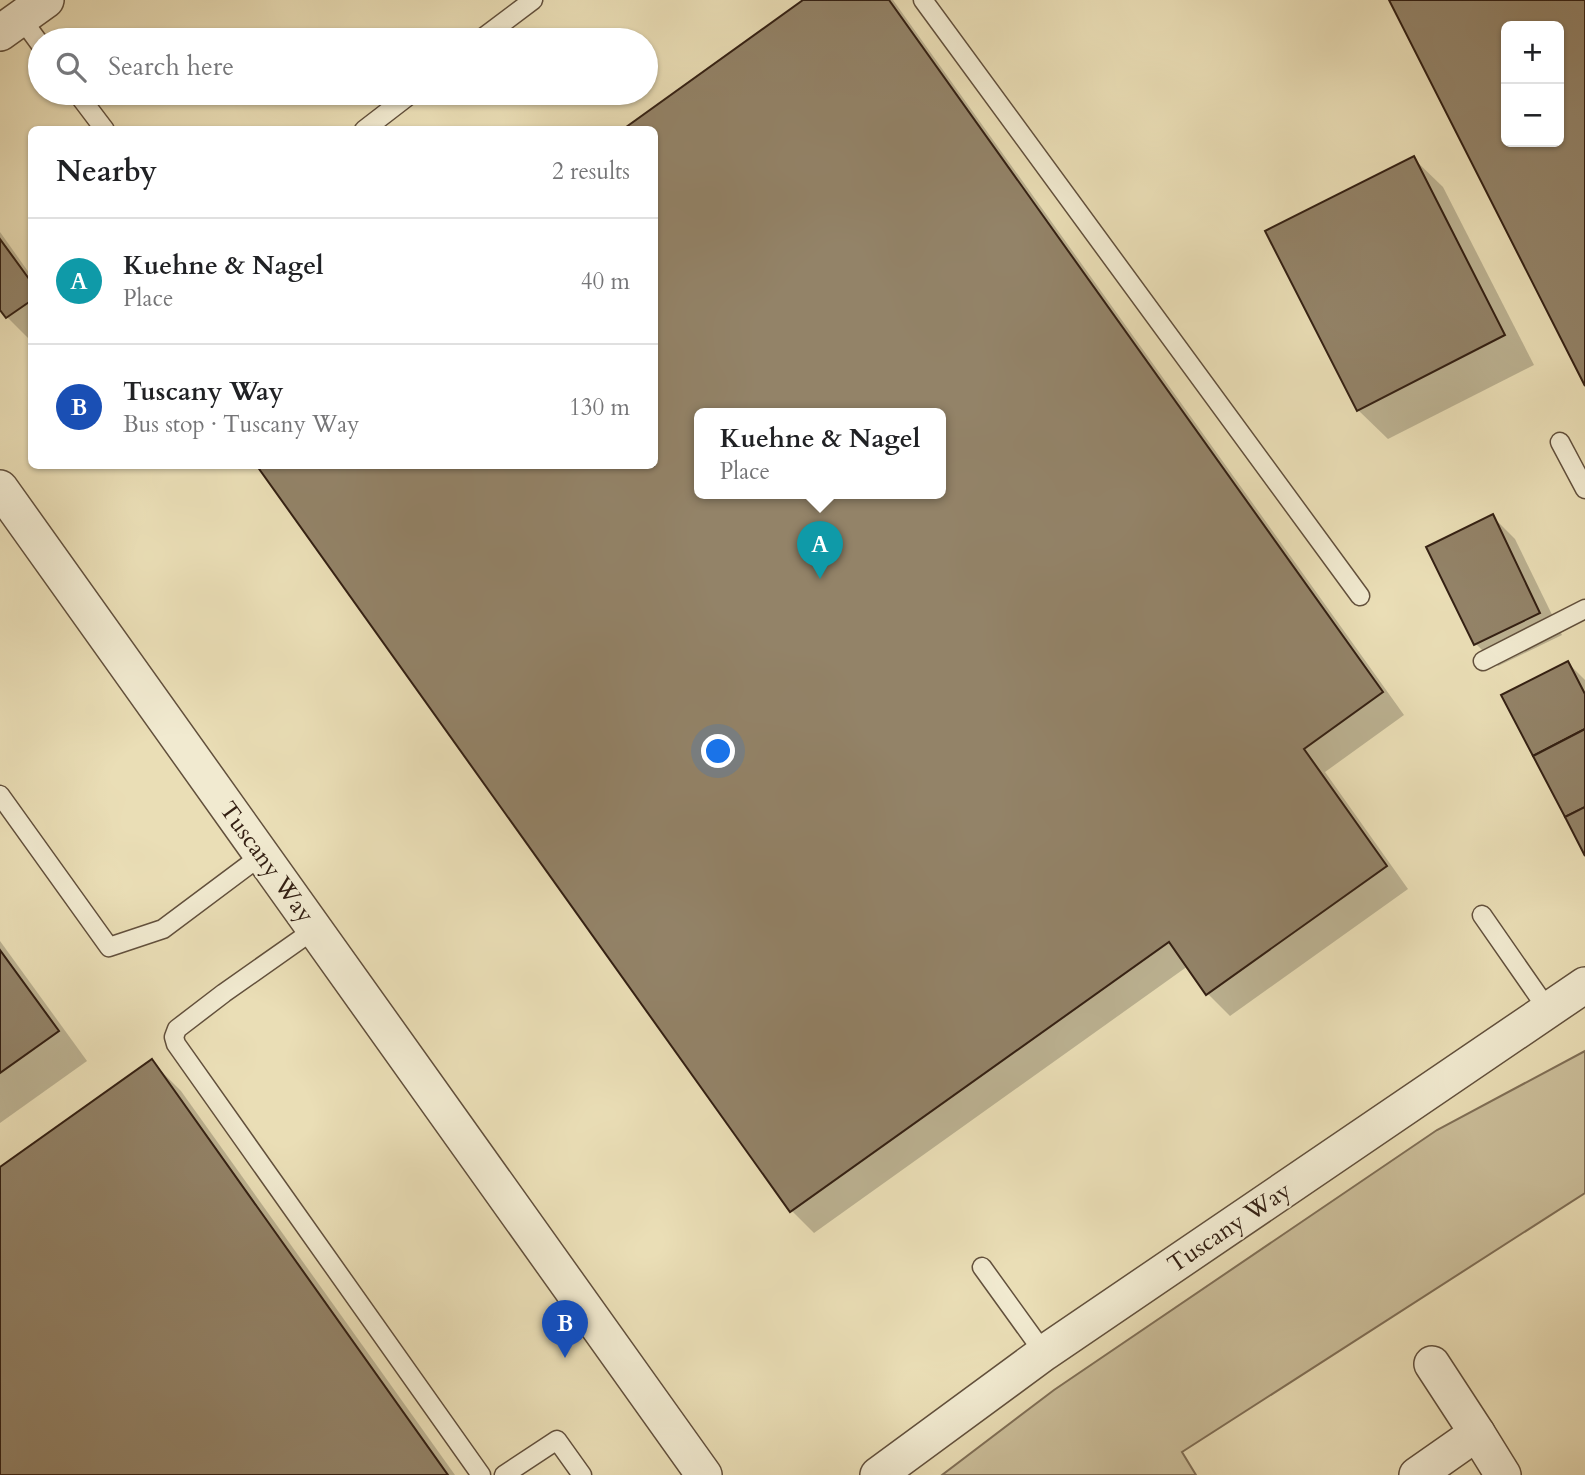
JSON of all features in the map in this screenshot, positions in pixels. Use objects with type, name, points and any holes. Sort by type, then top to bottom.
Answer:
[{"type":"street","name":"Tuscany Way","points":[[0,488],[704,1475]]},
{"type":"street","name":"Tuscany Way","points":[[878,1475],[1044,1353],[1585,985]]},
{"type":"street","points":[[1432,1364],[1503,1475]]},
{"type":"street","points":[[1417,1475],[1477,1433]]},
{"type":"lane","points":[[496,28],[533,0]]},
{"type":"lane","points":[[922,0],[1360,596]]},
{"type":"lane","points":[[86,105],[103,126]]},
{"type":"lane","points":[[369,126],[396,105]]},
{"type":"lane","points":[[1560,442],[1585,489]]},
{"type":"lane","points":[[1483,661],[1585,609]]},
{"type":"lane","points":[[0,795],[109,947],[163,929],[262,855]]},
{"type":"lane","points":[[1482,915],[1548,1010]]},
{"type":"lane","points":[[315,929],[177,1028],[174,1037],[176,1044],[481,1475]]},
{"type":"lane","points":[[982,1267],[1044,1353]]},
{"type":"lane","points":[[504,1475],[557,1440],[583,1475]]},
{"type":"shaded area","points":[[1585,1051],[1585,1193],[1182,1452],[1196,1475],[942,1475],[1054,1390],[1437,1130]]},
{"type":"building","points":[[803,0],[889,0],[1383,692],[1304,749],[1387,866],[1206,995],[1169,942],[790,1212],[259,469],[658,469],[658,126],[628,126]]},
{"type":"building","points":[[1389,0],[1585,0],[1585,386]]},
{"type":"building","points":[[1414,156],[1505,335],[1357,411],[1265,231]]},
{"type":"building","points":[[0,239],[28,278],[28,303],[6,318],[0,310]]},
{"type":"building","points":[[1493,514],[1540,613],[1474,645],[1426,547]]},
{"type":"building","points":[[1568,661],[1585,694],[1585,729],[1533,756],[1501,695]]},
{"type":"building","points":[[1585,729],[1585,807],[1565,817],[1533,756]]},
{"type":"building","points":[[1585,807],[1585,856],[1565,817]]},
{"type":"building","points":[[0,950],[59,1031],[0,1073]]},
{"type":"building","points":[[152,1059],[448,1475],[0,1475],[0,1167]]},
{"type":"place","name":"Kuehne & Nagel","points":[[820,579]]},
{"type":"place","name":"Tuscany Way","points":[[565,1358]]}]
